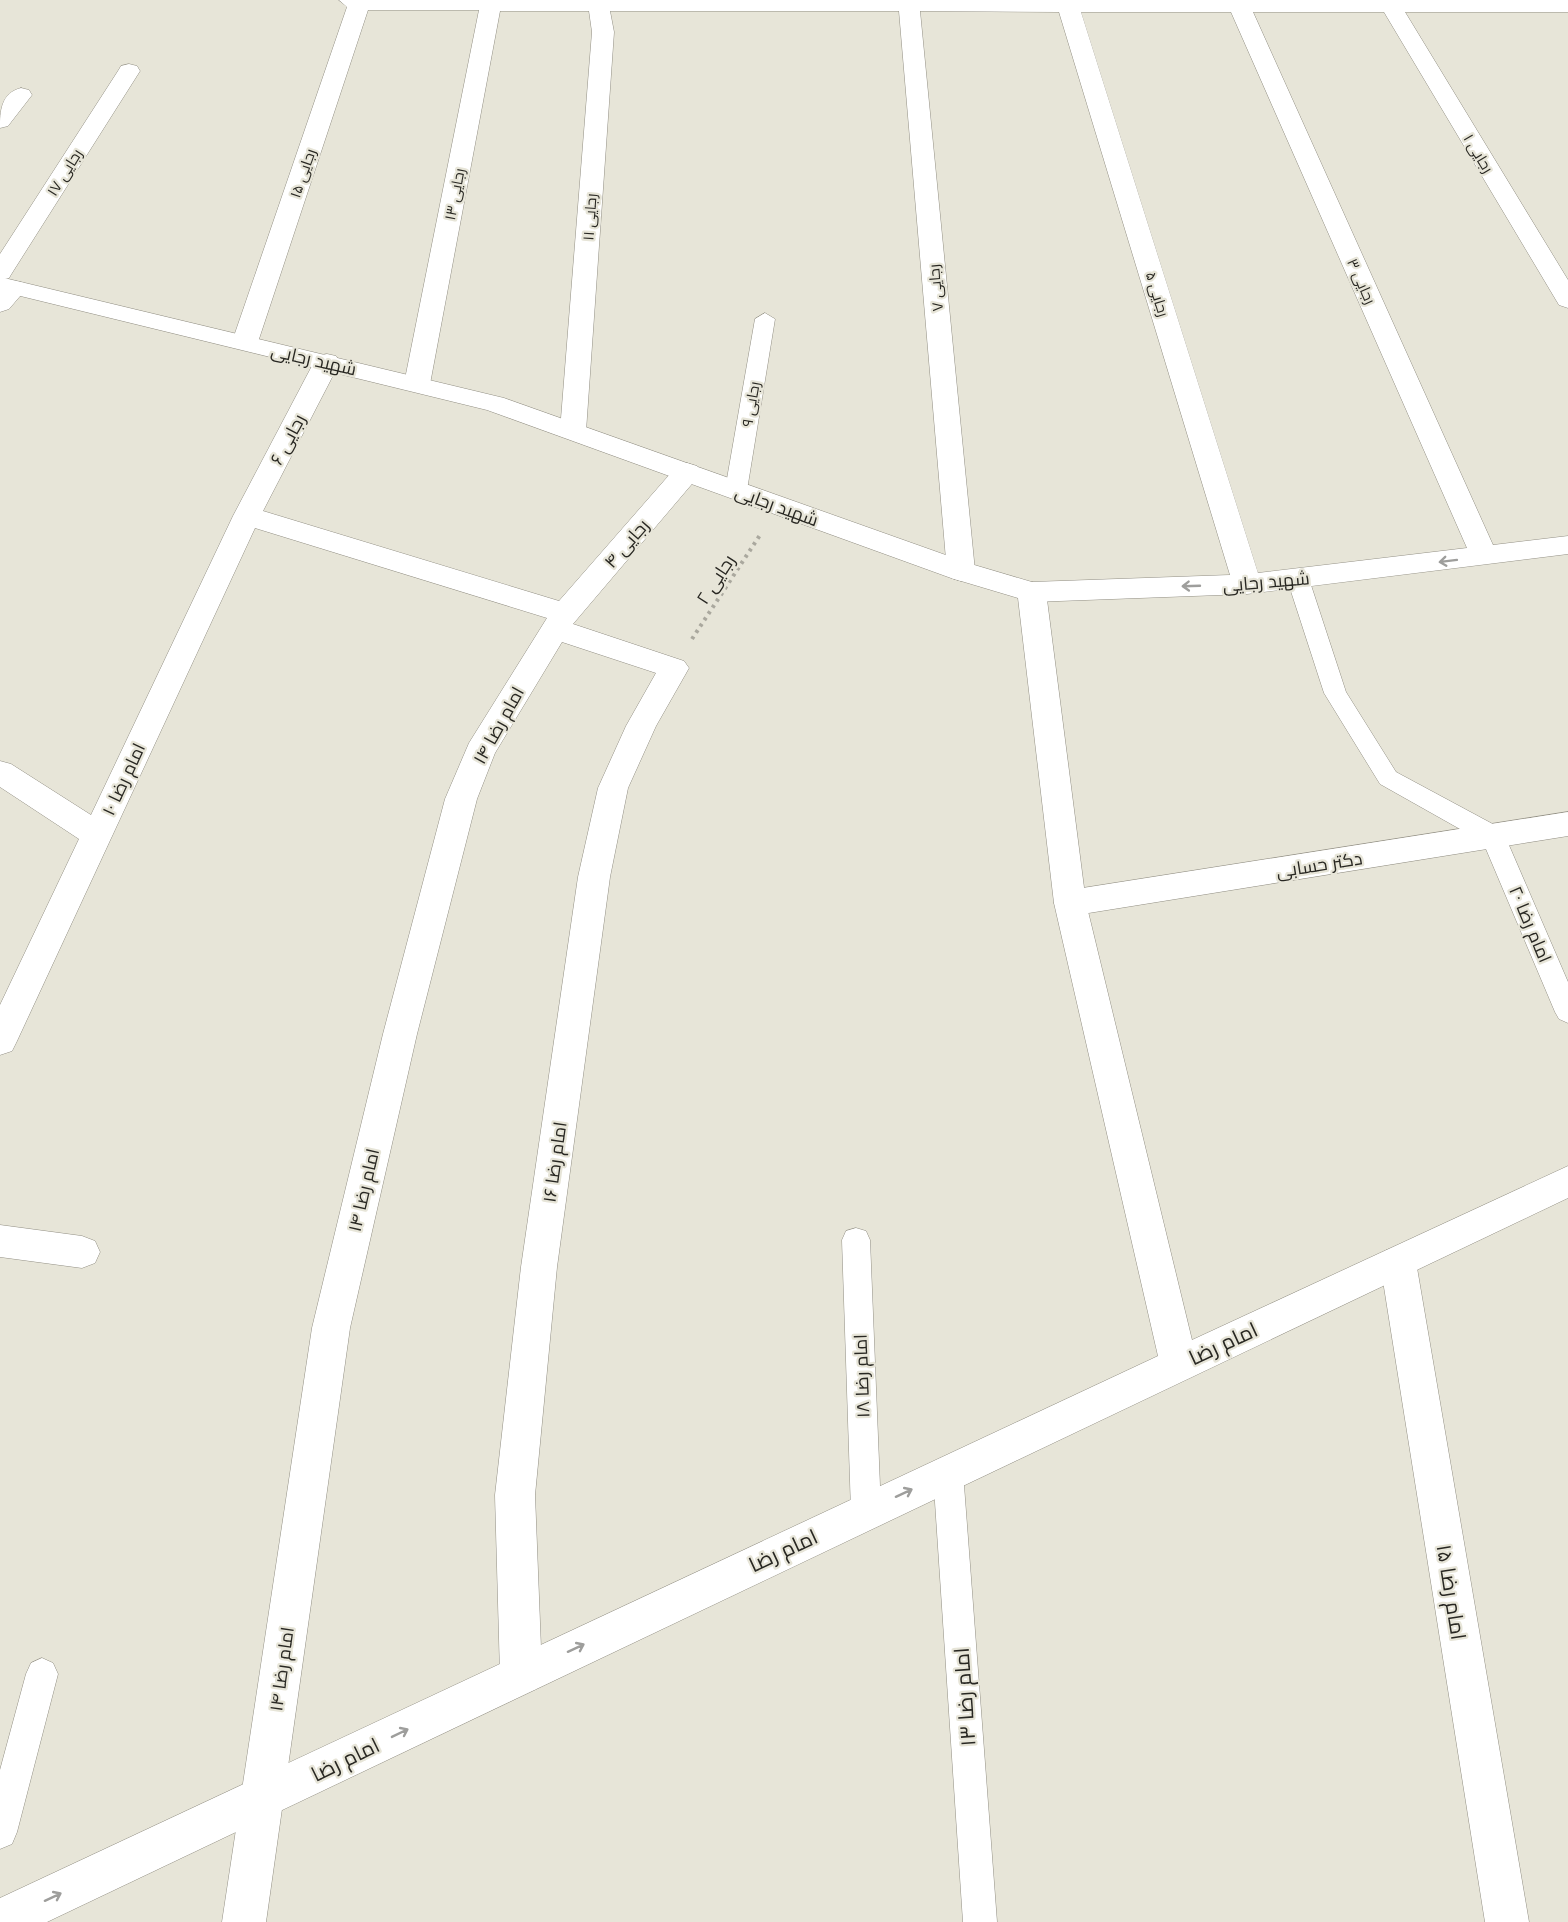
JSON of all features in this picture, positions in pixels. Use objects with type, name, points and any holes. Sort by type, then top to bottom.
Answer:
[{"type":"street","points":[[354,2],[490,4],[1018,2],[1068,5],[1181,2],[1239,5],[1389,3],[1568,6]]},
{"type":"street","name":"رجایی ۱۵","points":[[245,342],[354,2]]},
{"type":"street","name":"رجایی ۱۱","points":[[573,431],[603,32],[598,2]]},
{"type":"street","name":"رجایی ۱","points":[[1389,3],[1568,300]]},
{"type":"street","name":"رجایی ۱۳","points":[[417,384],[490,4]]},
{"type":"street","name":"رجایی ۷","points":[[909,4],[960,571]]},
{"type":"street","name":"رجایی ۵","points":[[1068,5],[1247,584]]},
{"type":"street","name":"رجایی ۳","points":[[1239,5],[1485,556]]},
{"type":"street","name":"رجایی ۱۷","points":[[4,287],[129,71]]},
{"type":"street","points":[[0,121],[21,95]]},
{"type":"street","name":"شهید رجایی","points":[[4,287],[245,342],[495,404],[960,571],[1032,592],[1247,584],[1568,545]]},
{"type":"street","name":"رجایی ۶","points":[[247,516],[327,362]]},
{"type":"street","name":"رجایی ۴","points":[[560,621],[687,472]]},
{"type":"street","points":[[247,516],[560,621],[674,668]]},
{"type":"street","name":"امام رضا ۱۰","points":[[0,1041],[247,516]]},
{"type":"street","points":[[1032,592],[1070,903],[1179,1363]]},
{"type":"street","name":"امام رضا ۱۴","points":[[244,1922],[331,1328],[400,1034],[461,799],[480,751],[560,621]]},
{"type":"street","name":"امام رضا ۱۶","points":[[521,1674],[515,1495],[539,1267],[594,877],[613,788],[641,726],[674,668]]},
{"type":"street","points":[[0,772],[97,835]]},
{"type":"street","name":"دکتر حسابی","points":[[1070,903],[1568,824]]},
{"type":"street","name":"امام رضا","points":[[0,1922],[948,1472],[1568,1181]]},
{"type":"street","points":[[0,1241],[82,1252]]},
{"type":"street","name":"امام رضا ۱۵","points":[[1398,1262],[1507,1922]]},
{"type":"lane","name":"رجایی ۹","points":[[736,490],[765,319]]},
{"type":"lane","points":[[1298,579],[1335,693],[1388,778],[1493,836]]},
{"type":"lane","name":"امام رضا ۲۰","points":[[1493,836],[1568,1012]]},
{"type":"lane","name":"امام رضا ۱۸","points":[[856,1240],[866,1511]]},
{"type":"lane","name":"امام رضا ۱۳","points":[[948,1472],[980,1922]]},
{"type":"lane","points":[[0,1832],[42,1674]]},
{"type":"path","name":"رجایی ۲","points":[[674,668],[779,505]]}]
